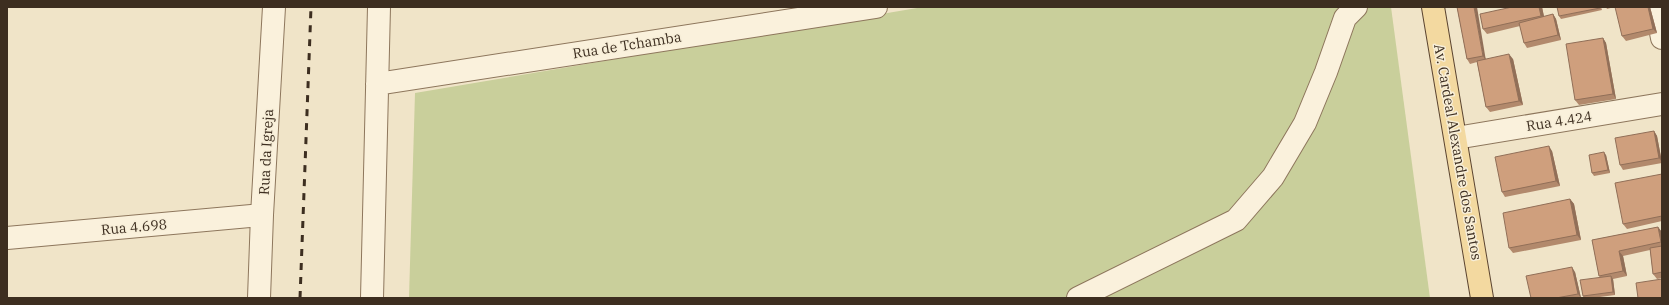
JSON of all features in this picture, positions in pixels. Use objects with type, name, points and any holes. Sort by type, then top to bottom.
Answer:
[{"type":"main road","name":"Av. Cardeal Alexandre dos Santos","points":[[1433,7],[1482,298]]},
{"type":"street","name":"Rua da Igreja","points":[[259,298],[262,215],[274,7]]},
{"type":"street","points":[[372,298],[379,7]]},
{"type":"street","name":"Rua de Tchamba","points":[[377,84],[876,7]]},
{"type":"street","points":[[1078,298],[1236,220],[1273,177],[1304,123],[1326,72],[1346,18],[1356,7]]},
{"type":"street","points":[[1656,7],[1662,38]]},
{"type":"street","name":"Rua 4.424","points":[[1456,138],[1662,104]]},
{"type":"street","name":"Rua 4.698","points":[[7,238],[262,215]]},
{"type":"green space","points":[[923,7],[1391,7],[1430,298],[409,298],[415,93]]},
{"type":"building","points":[[1457,7],[1474,7],[1483,56],[1467,59]]},
{"type":"building","points":[[1512,7],[1539,7],[1541,16],[1483,29],[1480,14]]},
{"type":"building","points":[[1557,7],[1600,7],[1600,8],[1559,16]]},
{"type":"building","points":[[1615,7],[1648,7],[1653,29],[1622,36]]},
{"type":"building","points":[[1553,14],[1558,35],[1524,43],[1519,23]]},
{"type":"building","points":[[1603,38],[1613,94],[1575,100],[1566,44]]},
{"type":"building","points":[[1509,54],[1519,101],[1486,107],[1477,61]]},
{"type":"building","points":[[1654,131],[1659,158],[1620,165],[1615,138]]},
{"type":"building","points":[[1549,146],[1556,181],[1502,192],[1495,157]]},
{"type":"building","points":[[1604,152],[1608,170],[1592,173],[1589,155]]},
{"type":"building","points":[[1662,174],[1662,216],[1623,224],[1615,183]]},
{"type":"building","points":[[1570,199],[1577,235],[1509,248],[1503,213]]},
{"type":"building","points":[[1658,227],[1661,242],[1619,251],[1623,271],[1599,276],[1592,240]]},
{"type":"building","points":[[1662,246],[1662,272],[1653,274],[1650,248]]},
{"type":"building","points":[[1572,267],[1578,294],[1556,298],[1531,298],[1526,276]]},
{"type":"building","points":[[1611,276],[1613,292],[1583,296],[1580,280]]},
{"type":"building","points":[[1662,279],[1662,298],[1638,298],[1636,283]]},
{"type":"railway","points":[[300,298],[311,7]]}]
